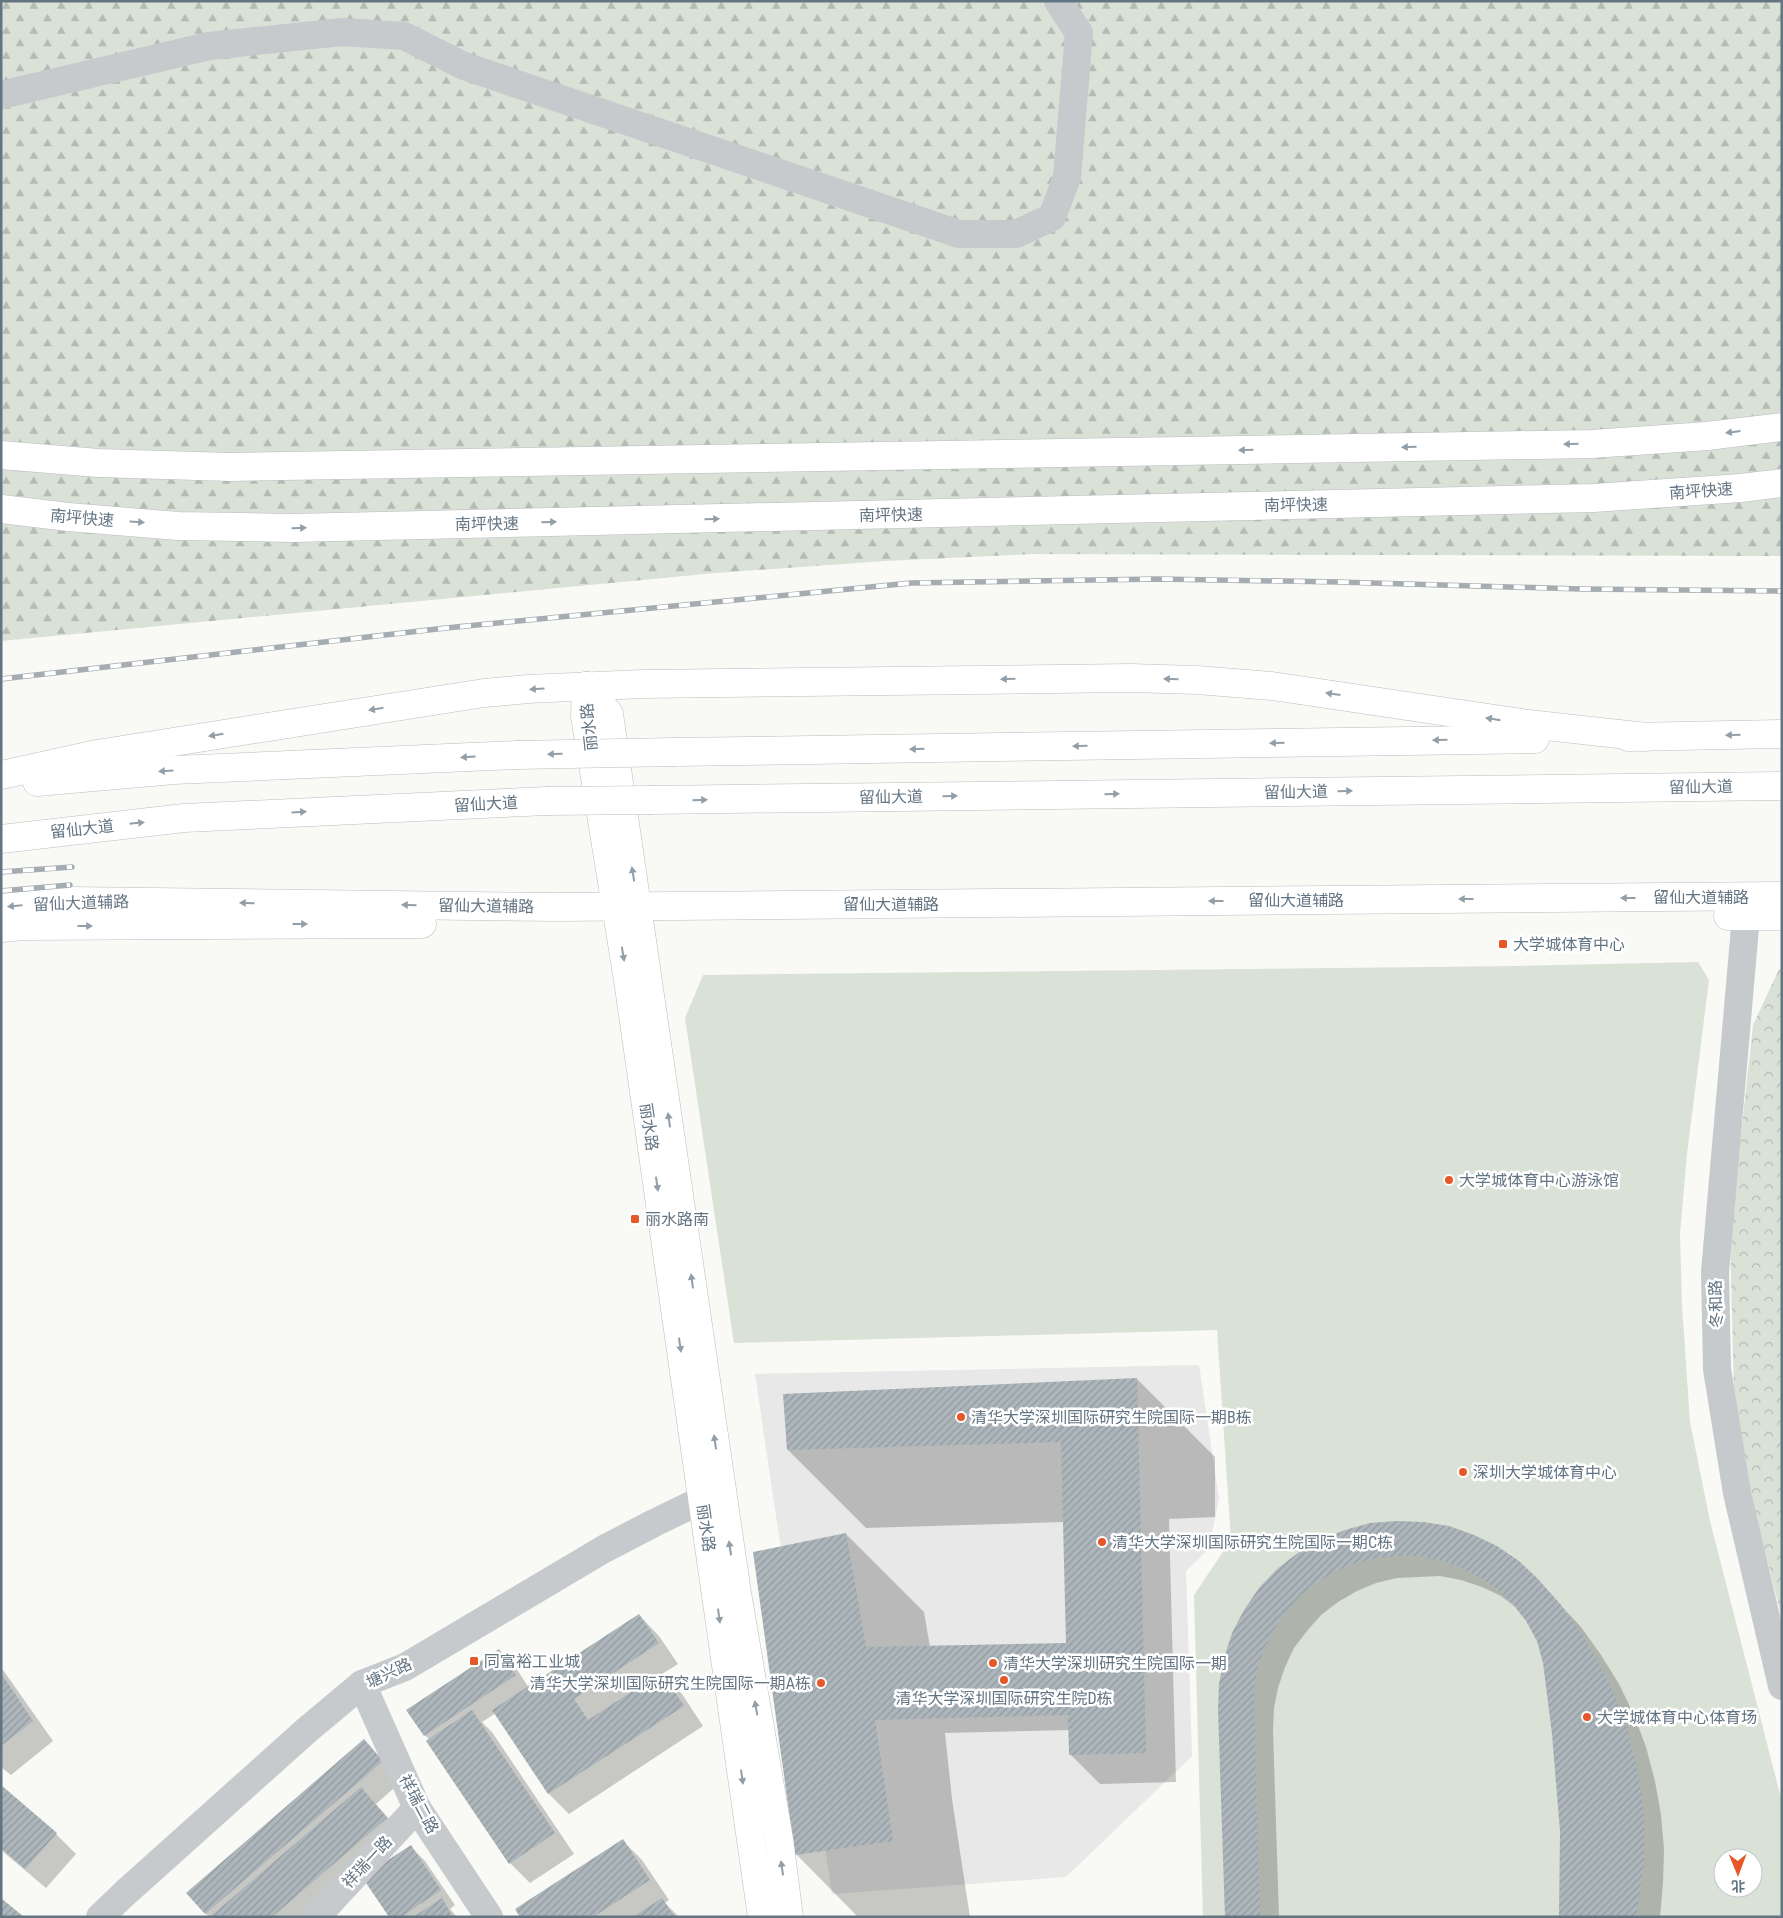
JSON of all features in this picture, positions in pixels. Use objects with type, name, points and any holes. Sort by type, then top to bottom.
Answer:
[{"type":"main road","points":[[1,456],[98,463],[231,467],[301,466],[1592,444],[1708,436],[1782,426]]},
{"type":"main road","name":"南坪快速","points":[[1,509],[68,517],[178,526],[292,528],[1594,498],[1740,488],[1782,483]]},
{"type":"main road","points":[[1,775],[97,754],[443,698],[502,691],[586,686],[1130,678],[1198,680],[1281,687],[1528,724],[1646,737]]},
{"type":"main road","name":"丽水路","points":[[586,686],[609,714],[628,914],[712,1494],[762,1917]]},
{"type":"main road","points":[[1,786],[174,770],[517,755],[1782,734]]},
{"type":"main road","name":"留仙大道","points":[[1,839],[184,818],[546,801],[1782,786]]},
{"type":"main road","points":[[1746,916],[1780,900]]},
{"type":"main road","name":"留仙大道辅路","points":[[1,928],[23,926],[560,923],[628,914],[1780,900]]},
{"type":"main road","name":"留仙大道辅路","points":[[1,907],[71,901],[628,914],[1746,916]]},
{"type":"main road","name":"丽水路","points":[[712,1494],[737,1593],[789,1917]]},
{"type":"street","points":[[1,95],[209,46],[342,32],[404,36],[464,66],[959,234],[1016,234],[1052,217],[1067,177],[1079,33],[1058,1]]},
{"type":"street","name":"冬和路","points":[[1746,916],[1715,1272],[1717,1369],[1736,1493],[1782,1686]]},
{"type":"street","name":"塘兴路","points":[[100,1917],[306,1730],[362,1684],[405,1667],[604,1549],[712,1494]]},
{"type":"street","name":"祥瑞二路","points":[[362,1684],[417,1808],[489,1917]]},
{"type":"street","name":"祥瑞一路","points":[[316,1917],[417,1808]]},
{"type":"shaded area","name":"清华大学深圳研究生院国际一期","points":[[1199,1365],[1219,1498],[1209,1549],[1186,1571],[1192,1756],[1066,1877],[832,1894],[755,1374]]},
{"type":"green space","points":[[1,1],[1782,1],[1782,556],[1032,554],[885,561],[716,573],[1,641]]},
{"type":"green space","name":"深圳大学城体育中心","points":[[1698,962],[1709,980],[1687,1154],[1680,1234],[1682,1305],[1690,1422],[1710,1521],[1782,1802],[1782,1917],[1203,1917],[1194,1595],[1231,1540],[1217,1330],[734,1343],[685,1018],[703,975],[1518,966]]},
{"type":"green space","points":[[1779,969],[1782,969],[1782,1619],[1735,1432],[1730,1237],[1753,1025]]},
{"type":"building","points":[[1137,1378],[1146,1753],[1069,1755],[1068,1715],[875,1720],[893,1841],[795,1855],[753,1552],[846,1533],[866,1647],[1066,1643],[1061,1442],[787,1450],[783,1394]]},
{"type":"building","name":"大学城体育中心体育场","points":[[1397,1521],[1449,1526],[1497,1546],[1519,1561],[1538,1579],[1561,1605],[1581,1633],[1599,1663],[1614,1694],[1626,1726],[1642,1794],[1644,1862],[1636,1917],[1559,1917],[1560,1831],[1552,1734],[1543,1663],[1537,1641],[1526,1621],[1512,1603],[1497,1589],[1460,1567],[1440,1560],[1419,1556],[1398,1556],[1356,1563],[1336,1571],[1318,1582],[1301,1595],[1287,1611],[1265,1647],[1258,1667],[1254,1688],[1260,1917],[1225,1917],[1218,1709],[1219,1684],[1224,1658],[1232,1633],[1244,1610],[1259,1588],[1277,1569],[1298,1553],[1321,1540],[1345,1530],[1370,1523]]},
{"type":"building","points":[[639,1614],[659,1643],[574,1699],[588,1720],[662,1672],[684,1706],[548,1794],[492,1710]]},
{"type":"building","points":[[499,1649],[516,1675],[424,1736],[406,1710]]},
{"type":"building","points":[[1,1673],[33,1721],[1,1746]]},
{"type":"building","points":[[472,1710],[555,1833],[509,1864],[426,1741]]},
{"type":"building","points":[[364,1739],[383,1761],[205,1914],[186,1893]]},
{"type":"building","points":[[1,1785],[57,1833],[25,1869],[1,1848]]},
{"type":"building","points":[[361,1787],[387,1818],[272,1917],[210,1917]]},
{"type":"building","points":[[623,1839],[650,1880],[593,1917],[520,1917],[515,1909]]},
{"type":"building","points":[[411,1845],[441,1890],[401,1917],[389,1917],[362,1877]]},
{"type":"building","points":[[1,1898],[24,1917],[1,1917]]},
{"type":"building","points":[[442,1898],[453,1917],[413,1917]]},
{"type":"building","points":[[662,1898],[675,1917],[633,1917]]},
{"type":"railway","points":[[1,679],[446,628],[911,583],[1158,579],[1581,589],[1782,591]]},
{"type":"railway","points":[[1,872],[72,867]]},
{"type":"railway","points":[[1,891],[70,885]]},
{"type":"place","name":"大学城体育中心","points":[[1503,944]]},
{"type":"place","name":"大学城体育中心游泳馆","points":[[1449,1180]]},
{"type":"place","name":"丽水路南","points":[[635,1219]]},
{"type":"place","name":"清华大学深圳国际研究生院国际一期B栋","points":[[961,1417]]},
{"type":"place","name":"深圳大学城体育中心","points":[[1463,1472]]},
{"type":"place","name":"清华大学深圳国际研究生院国际一期C栋","points":[[1102,1542]]},
{"type":"place","name":"同富裕工业城","points":[[474,1661]]},
{"type":"place","name":"清华大学深圳研究生院国际一期","points":[[993,1663]]},
{"type":"place","name":"清华大学深圳国际研究生院D栋","points":[[1004,1680]]},
{"type":"place","name":"清华大学深圳国际研究生院国际一期A栋","points":[[821,1683]]},
{"type":"place","name":"大学城体育中心体育场","points":[[1587,1717]]}]
